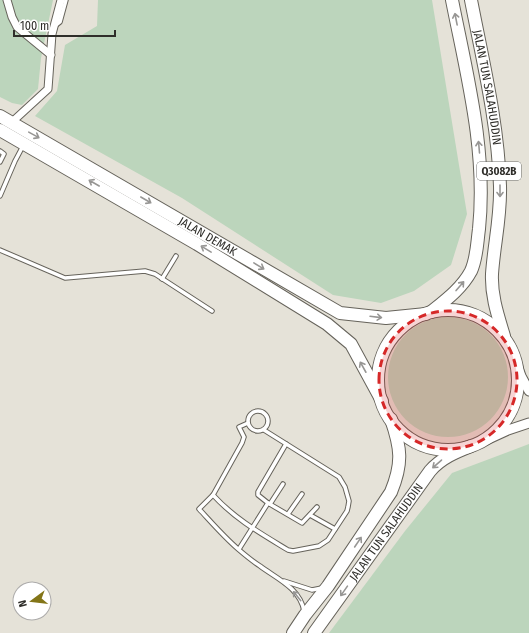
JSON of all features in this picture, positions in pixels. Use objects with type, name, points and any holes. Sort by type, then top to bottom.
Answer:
[{"type":"main road","name":"JALAN TUN SALAHUDDIN","points":[[429,313],[457,290],[472,270],[481,212],[481,166],[479,139],[452,0]]},
{"type":"main road","name":"JALAN TUN SALAHUDDIN","points":[[471,0],[489,94],[498,158],[500,188],[499,223],[492,274],[492,286],[496,310],[506,341]]},
{"type":"main road","name":"JALAN DEMAK","points":[[0,116],[340,313],[386,318],[429,313]]},
{"type":"main road","name":"JALAN DEMAK","points":[[0,130],[217,256],[327,324],[350,344],[382,401]]},
{"type":"main road","points":[[452,310],[473,315],[492,326],[506,341],[514,357],[517,367],[518,384],[513,405],[502,424],[491,436],[476,444],[449,450],[426,446],[406,436],[391,419],[382,401],[379,390],[379,372],[386,348],[392,338],[405,325],[429,313],[452,310]]},
{"type":"main road","name":"JALAN TUN SALAHUDDIN","points":[[293,633],[328,586],[391,492],[397,478],[399,450],[391,419]]},
{"type":"main road","name":"JALAN TUN SALAHUDDIN","points":[[314,633],[430,471],[452,454],[476,444]]},
{"type":"street","points":[[7,0],[12,17],[17,27],[51,56]]},
{"type":"street","points":[[12,122],[48,89],[53,28],[61,0]]},
{"type":"street","points":[[514,357],[521,376],[529,391]]},
{"type":"street","points":[[476,444],[508,430],[529,423]]},
{"type":"lane","points":[[53,28],[60,22],[66,0]]},
{"type":"lane","points":[[0,196],[15,160],[24,144]]},
{"type":"lane","points":[[0,151],[4,155],[0,162]]},
{"type":"lane","points":[[0,250],[65,278],[145,271],[162,278],[212,311]]},
{"type":"lane","points":[[162,278],[176,256]]},
{"type":"lane","points":[[213,495],[230,512],[252,529],[293,551],[319,546],[325,543],[348,511],[349,501],[343,482],[339,477],[264,430],[257,431],[251,428],[248,423],[249,416],[254,412],[263,412],[268,417],[268,424],[264,430]]},
{"type":"lane","points":[[248,423],[239,427],[244,437],[242,443],[213,495],[199,509],[220,533],[260,567],[283,581],[299,597],[303,604],[305,615]]},
{"type":"lane","points":[[286,444],[258,492],[259,496],[302,523],[317,507]]},
{"type":"lane","points":[[239,549],[283,484]]},
{"type":"lane","points":[[288,514],[302,494]]},
{"type":"lane","points":[[310,515],[335,530]]},
{"type":"lane","points":[[283,581],[312,590],[328,586]]},
{"type":"highlighted area","points":[[447,310],[473,315],[496,329],[512,351],[518,378],[513,405],[499,428],[477,444],[449,450],[421,444],[398,428],[384,408],[379,378],[384,354],[396,333],[421,316]]},
{"type":"green space","points":[[0,0],[53,0],[41,58],[38,89],[22,105],[12,103],[0,97]]},
{"type":"green space","points":[[98,0],[432,0],[467,214],[451,265],[414,291],[381,303],[333,295],[182,198],[35,116],[57,91],[65,45],[97,26]]},
{"type":"green space","points":[[448,317],[471,321],[491,334],[504,354],[508,377],[504,400],[491,420],[471,433],[448,437],[425,433],[405,420],[392,400],[388,377],[392,354],[405,334],[425,321]]},
{"type":"green space","points":[[529,444],[529,633],[329,633],[405,531],[452,473]]}]
